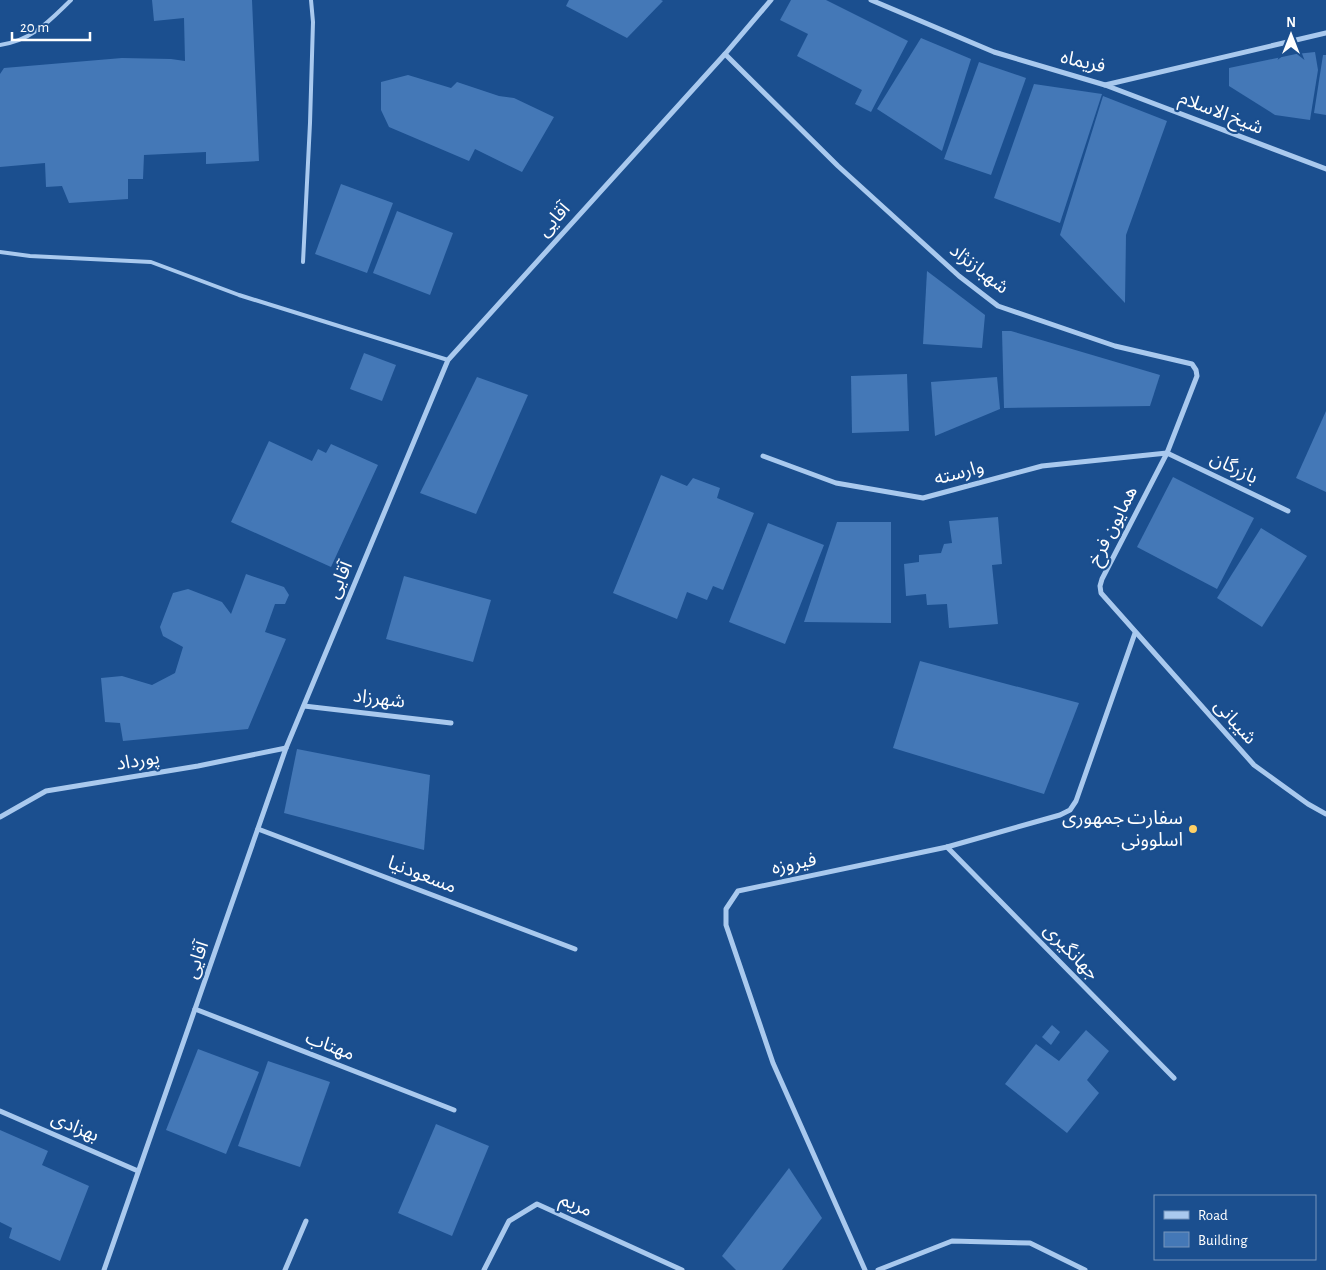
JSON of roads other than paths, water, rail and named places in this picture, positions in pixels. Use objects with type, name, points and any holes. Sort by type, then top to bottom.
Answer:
[{"type":"street","name":"آقایی","points":[[104,1270],[286,748],[448,360],[725,54],[771,0]]},
{"type":"street","name":"فریماه","points":[[871,0],[994,52],[1104,85],[1326,33]]},
{"type":"street","name":"شهبازنژاد","points":[[725,54],[838,166],[959,276],[998,306],[1115,346],[1192,364],[1197,376],[1167,453]]},
{"type":"street","name":"شیخ الاسلام","points":[[1104,85],[1326,169]]},
{"type":"street","name":"وارسته","points":[[763,456],[836,483],[923,498],[1042,466],[1167,453]]},
{"type":"street","name":"بازرگان","points":[[1167,453],[1288,511]]},
{"type":"street","name":"همایون فرخ","points":[[1135,634],[1101,593],[1100,586],[1167,453]]},
{"type":"street","name":"شیبانی","points":[[1135,634],[1254,765],[1308,804],[1326,814]]},
{"type":"street","name":"فیروزه","points":[[865,1270],[773,1063],[726,925],[726,909],[738,890],[947,847],[1060,815],[1070,810],[1076,801],[1135,634]]},
{"type":"street","name":"شهرزاد","points":[[304,706],[451,723]]},
{"type":"street","name":"پورداد","points":[[0,817],[46,791],[198,766],[286,748]]},
{"type":"street","name":"مسعودنیا","points":[[258,828],[575,949]]},
{"type":"street","name":"جهانگیری","points":[[947,847],[1174,1078]]},
{"type":"street","name":"مهتاب","points":[[195,1009],[454,1110]]},
{"type":"street","name":"بهزادی","points":[[0,1111],[138,1171]]},
{"type":"street","name":"مریم","points":[[484,1270],[509,1221],[537,1204],[682,1270]]},
{"type":"street","points":[[286,1270],[306,1221]]},
{"type":"street","points":[[878,1270],[952,1241],[1030,1243],[1085,1270]]},
{"type":"lane","points":[[0,45],[9,44],[38,31],[71,0]]},
{"type":"lane","points":[[303,262],[310,123],[313,22],[311,0]]},
{"type":"lane","points":[[0,252],[30,256],[151,262],[239,294],[448,360]]},
{"type":"place","name":"سفارت جمهوری اسلوونی","points":[[1193,829]]}]
